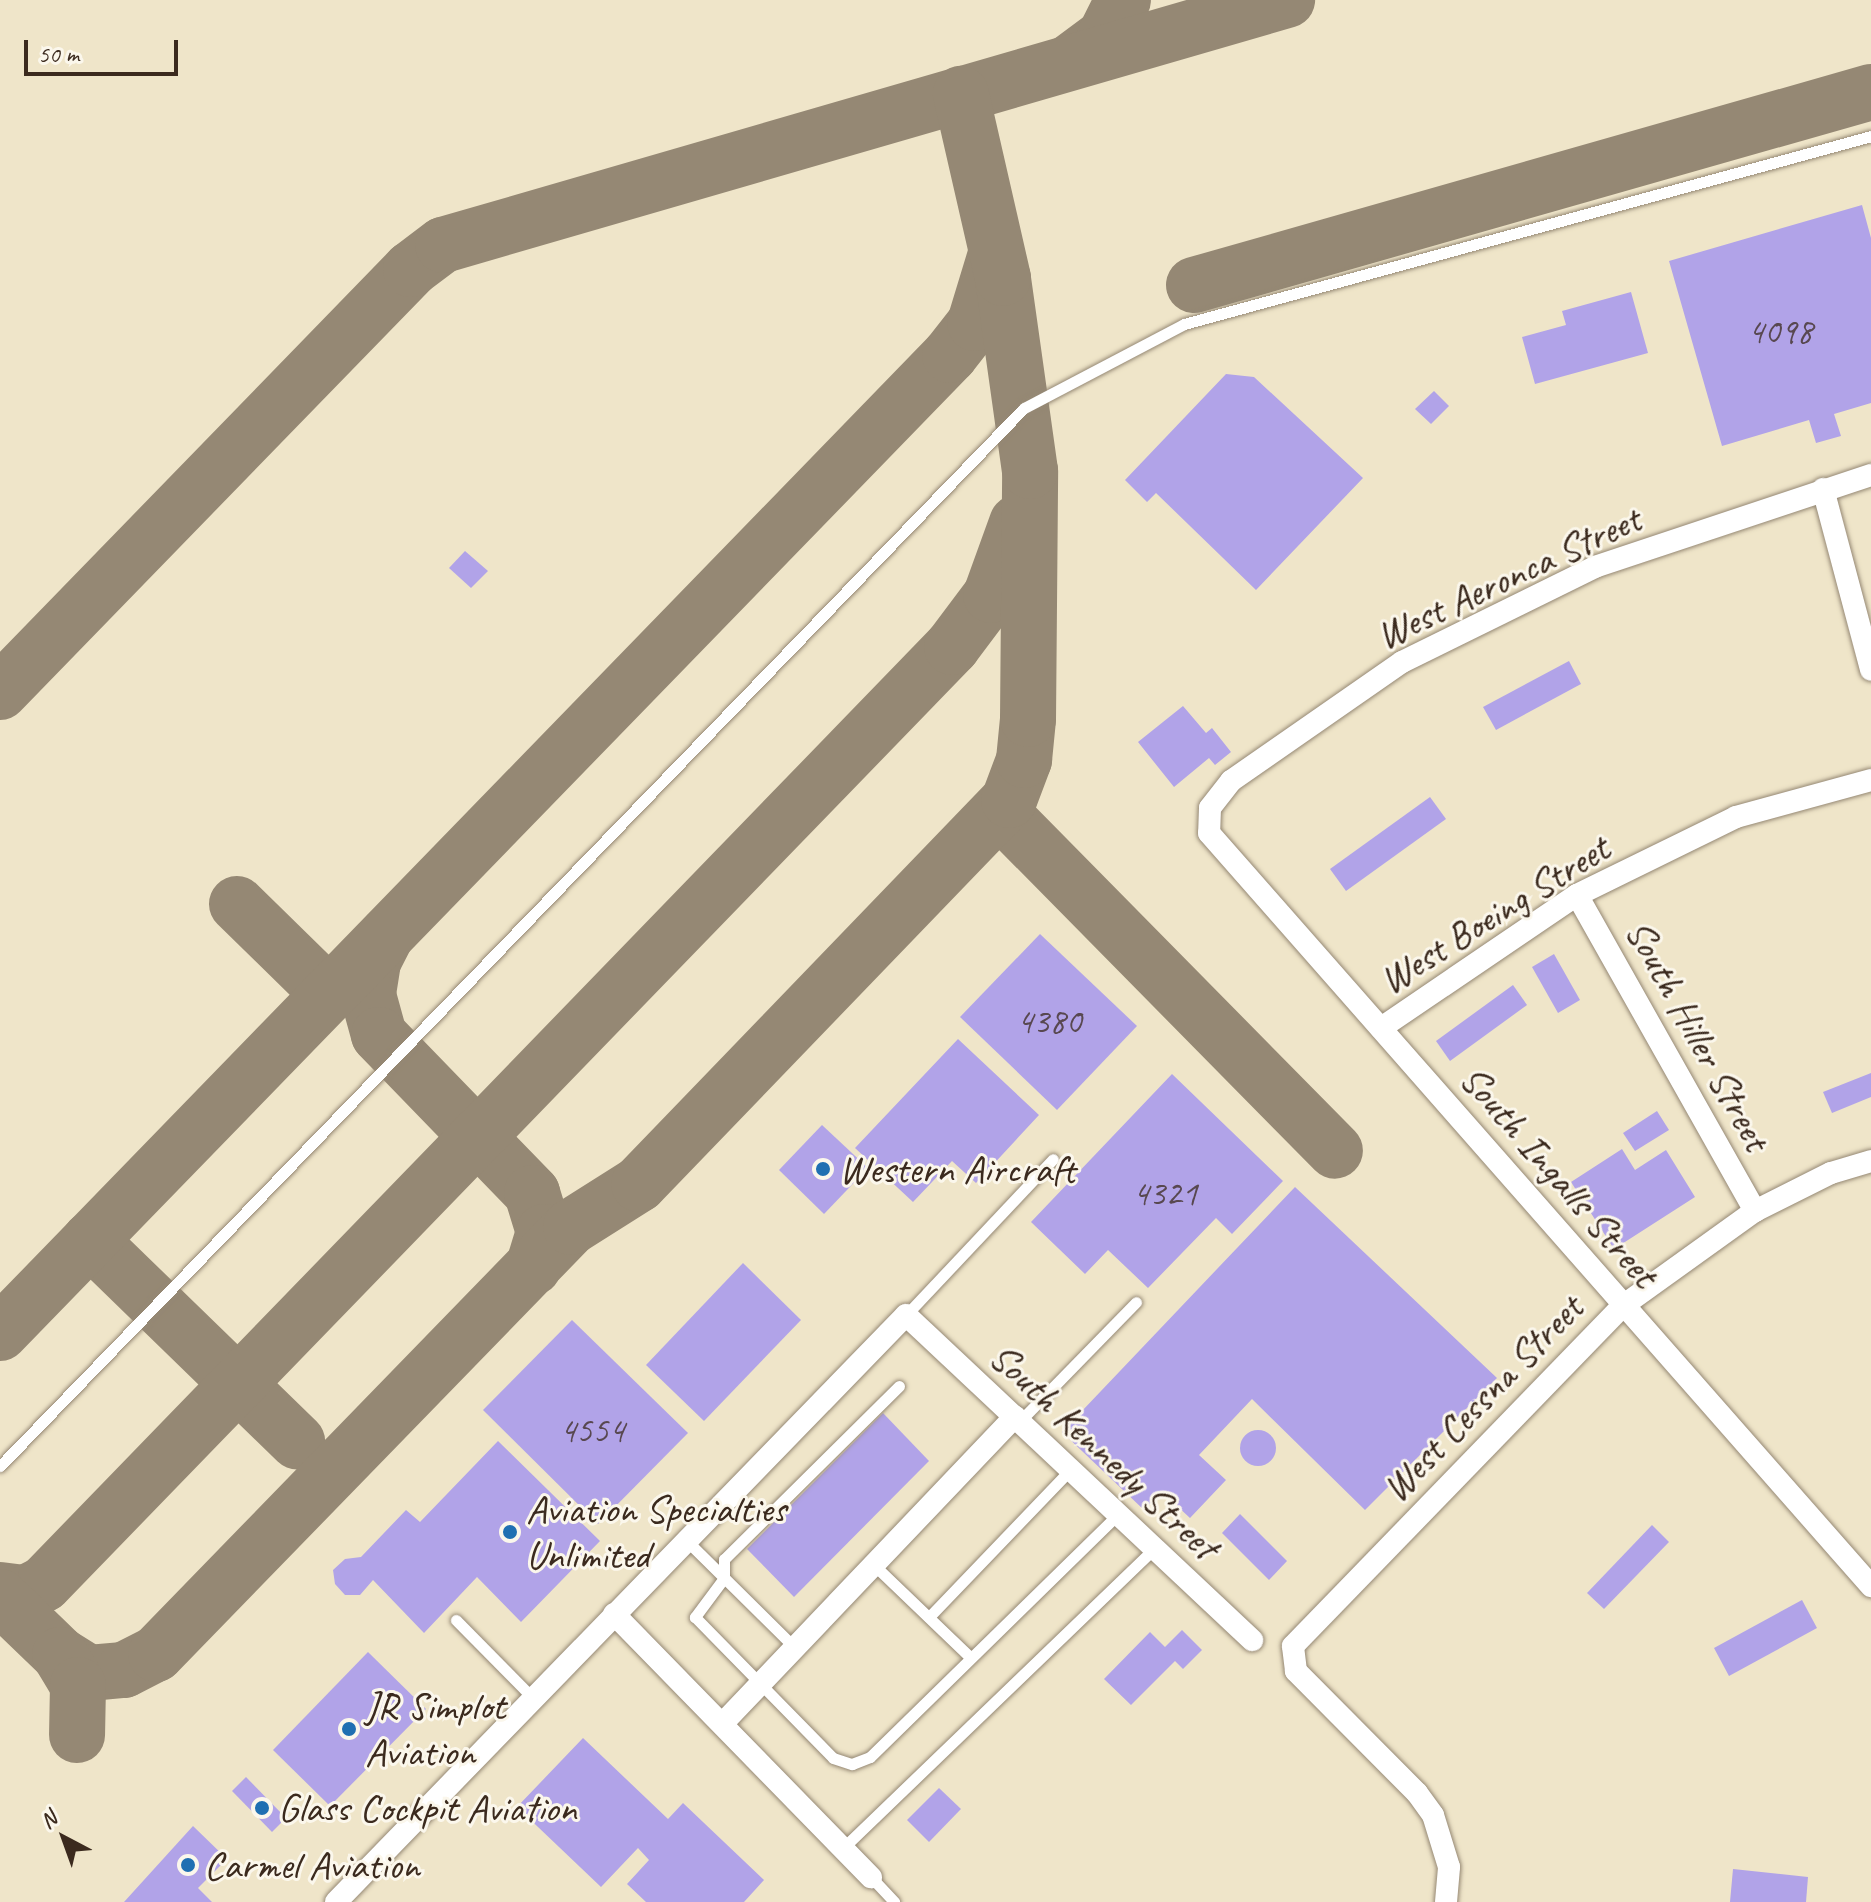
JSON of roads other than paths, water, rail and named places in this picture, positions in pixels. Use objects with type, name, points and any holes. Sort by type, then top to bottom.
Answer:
[{"type":"street","name":"West Aeronca Street","points":[[1210,808],[1231,781],[1402,662],[1595,567],[1871,475]]},
{"type":"street","points":[[1823,489],[1871,670]]},
{"type":"street","name":"West Boeing Street","points":[[1381,1028],[1577,895],[1736,817],[1871,780]]},
{"type":"street","name":"South Ingalls Street","points":[[1210,808],[1209,833],[1871,1586]]},
{"type":"street","name":"South Hiller Street","points":[[1577,895],[1755,1211]]},
{"type":"street","name":"West Cessna Street","points":[[1446,1902],[1449,1867],[1433,1815],[1417,1793],[1296,1671],[1293,1646],[1624,1305],[1755,1211],[1831,1173],[1871,1161]]},
{"type":"street","points":[[336,1902],[906,1315]]},
{"type":"street","name":"South Kennedy Street","points":[[906,1315],[1120,1512],[1252,1640]]},
{"type":"street","points":[[724,1722],[1018,1418]]},
{"type":"street","points":[[614,1614],[724,1722],[871,1877]]},
{"type":"lane","points":[[0,1466],[1024,408],[1184,324],[1871,136]]},
{"type":"lane","points":[[906,1315],[1053,1159]]},
{"type":"lane","points":[[1018,1418],[1136,1302]]},
{"type":"lane","points":[[899,1386],[724,1559],[724,1578],[695,1617],[833,1758],[852,1764],[870,1757],[1120,1512]]},
{"type":"lane","points":[[929,1617],[1073,1468]]},
{"type":"lane","points":[[686,1540],[795,1648]]},
{"type":"lane","points":[[843,1848],[1156,1547]]},
{"type":"lane","points":[[874,1565],[971,1658]]},
{"type":"lane","points":[[456,1620],[533,1698]]},
{"type":"lane","points":[[871,1877],[894,1902]]},
{"type":"place","name":"Western Aircraft","points":[[823,1169]]},
{"type":"place","name":"Aviation Specialties Unlimited","points":[[510,1532]]},
{"type":"place","name":"JR Simplot Aviation","points":[[349,1729]]},
{"type":"place","name":"Glass Cockpit Aviation","points":[[262,1808]]},
{"type":"place","name":"Carmel Aviation","points":[[188,1865]]}]
